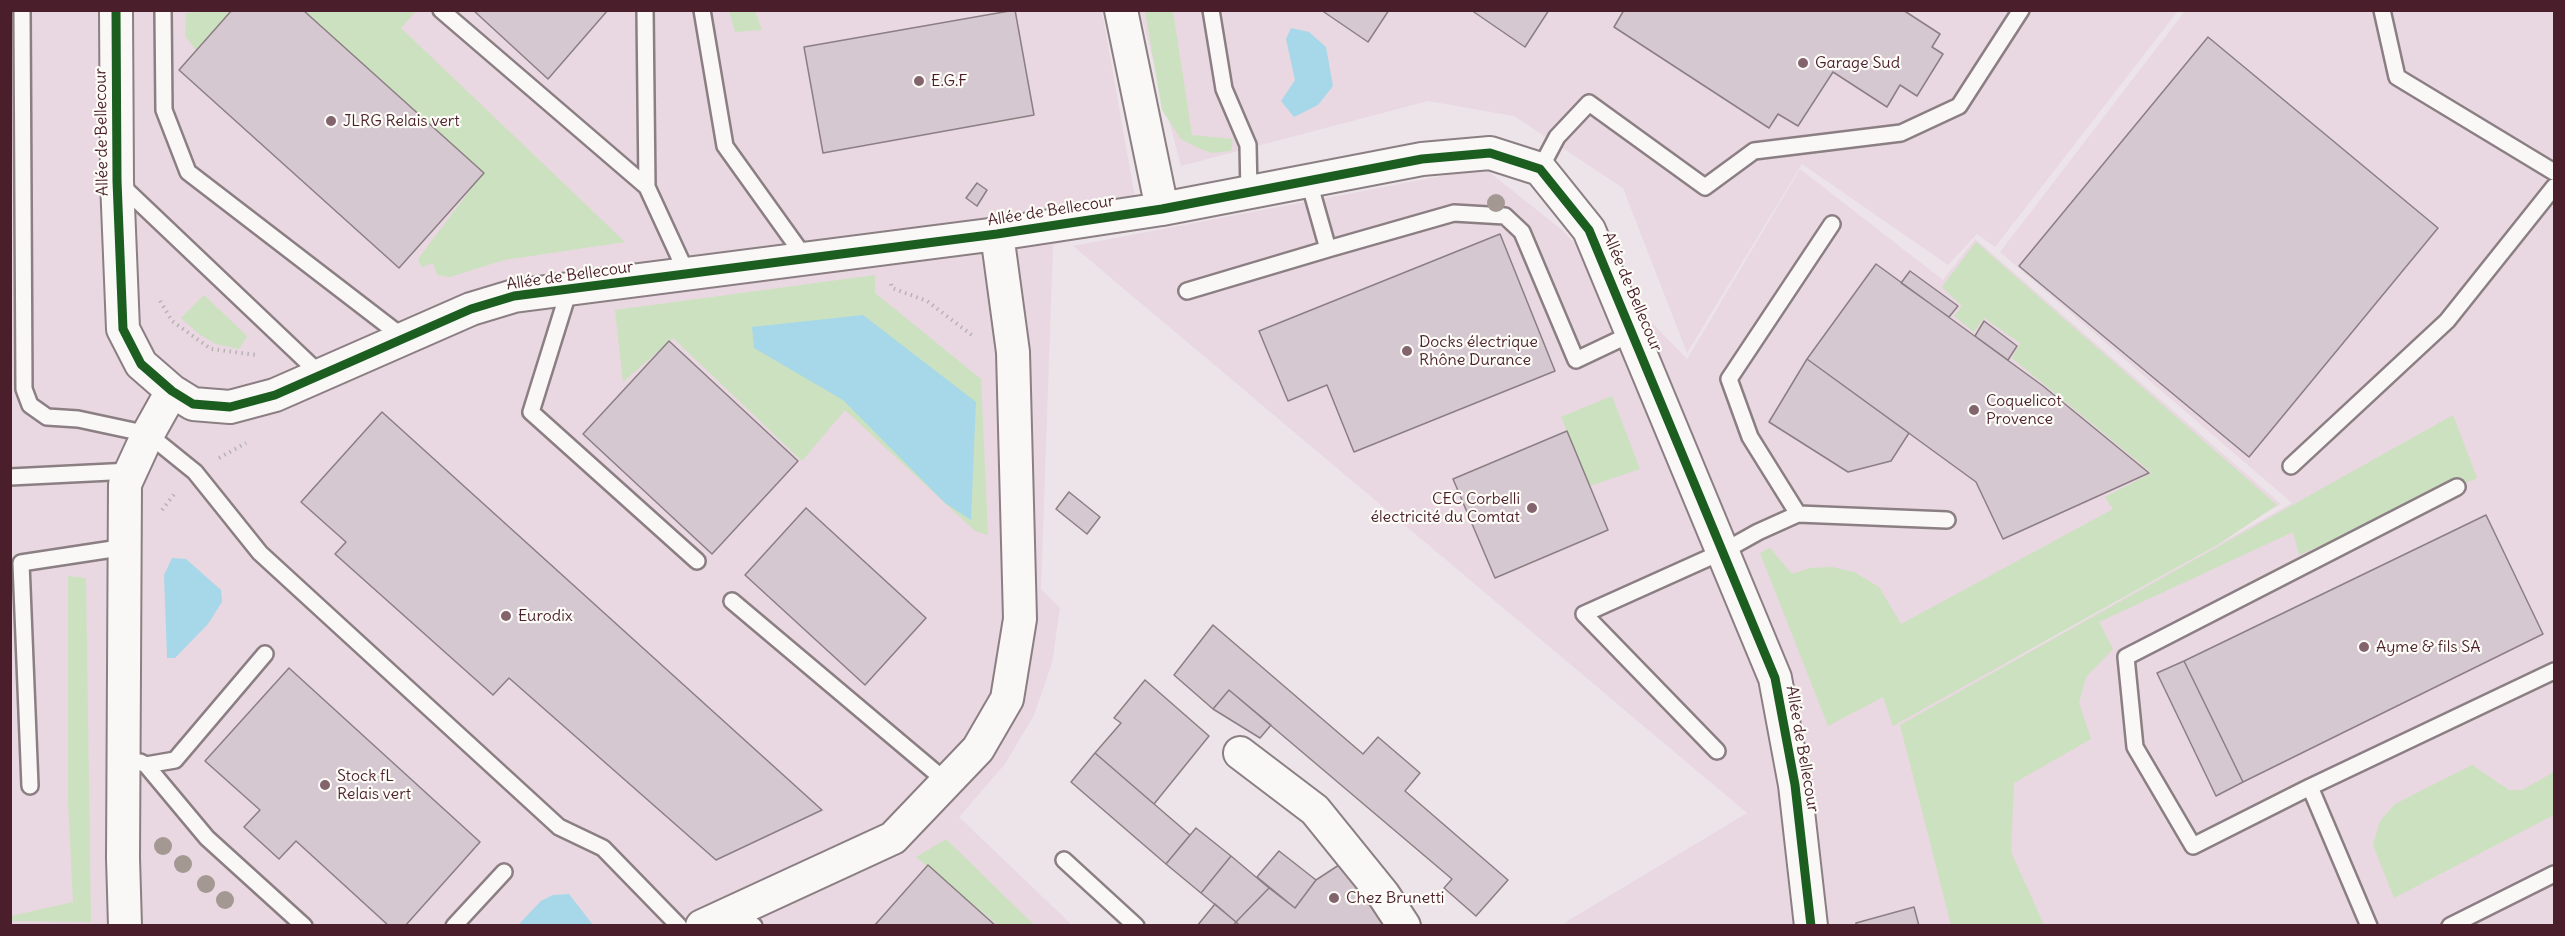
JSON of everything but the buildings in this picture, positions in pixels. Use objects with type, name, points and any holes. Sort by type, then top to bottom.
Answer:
[{"type":"street","name":"Allée de Bellecour","points":[[116,10],[117,181],[123,329],[141,364],[172,391],[194,404],[230,407],[275,395],[471,309],[514,296],[688,276],[997,234],[1162,209],[1422,159],[1490,153],[1540,169],[1589,230],[1775,678],[1795,785],[1811,926]]},
{"type":"street","points":[[1121,10],[1162,209]]},
{"type":"street","points":[[702,926],[745,918],[893,838],[978,749],[1007,699],[1020,619],[1013,352],[997,234]]},
{"type":"street","points":[[125,926],[135,761],[125,484],[148,434],[172,391]]},
{"type":"street","points":[[1240,753],[1315,810],[1383,894],[1404,926]]},
{"type":"lane","points":[[22,10],[24,389],[30,405],[47,417],[78,419],[148,434],[195,472],[260,553],[559,827],[603,848],[679,926]]},
{"type":"lane","points":[[163,10],[164,110],[188,172],[404,338]]},
{"type":"lane","points":[[441,10],[647,187]]},
{"type":"lane","points":[[645,10],[647,187],[688,276]]},
{"type":"lane","points":[[702,10],[725,146],[807,260]]},
{"type":"lane","points":[[1211,10],[1224,88],[1248,145],[1249,192]]},
{"type":"lane","points":[[1540,169],[1557,137],[1589,103],[1705,187],[1754,151],[1901,133],[1959,106],[2021,10]]},
{"type":"lane","points":[[2382,10],[2397,77],[2554,172]]},
{"type":"lane","points":[[117,181],[322,376]]},
{"type":"lane","points":[[1310,182],[1328,249]]},
{"type":"lane","points":[[2291,466],[2447,321],[2554,187]]},
{"type":"lane","points":[[1186,291],[1454,213],[1506,216],[1522,232],[1576,360],[1633,333]]},
{"type":"lane","points":[[1798,514],[1750,437],[1730,379],[1832,224]]},
{"type":"lane","points":[[569,290],[531,412],[697,561]]},
{"type":"lane","points":[[10,477],[131,471]]},
{"type":"lane","points":[[2457,487],[2126,657],[2135,747],[2193,846],[2554,671]]},
{"type":"lane","points":[[1718,751],[1584,614],[1724,551],[1798,514],[1947,520]]},
{"type":"lane","points":[[30,786],[21,563],[126,547]]},
{"type":"lane","points":[[732,601],[948,783]]},
{"type":"lane","points":[[135,761],[175,760],[265,654]]},
{"type":"lane","points":[[135,761],[207,838],[304,926]]},
{"type":"lane","points":[[2310,788],[2369,926]]},
{"type":"lane","points":[[1064,860],[1136,926]]},
{"type":"lane","points":[[454,926],[504,872]]},
{"type":"lane","points":[[2450,926],[2554,874]]},
{"type":"path","points":[[886,250],[892,288],[927,301],[972,334],[977,344]]},
{"type":"path","points":[[157,516],[195,472],[255,438]]},
{"type":"shaded area","points":[[10,11],[1102,11],[1139,220],[1053,245],[1041,589],[1060,608],[1052,663],[1034,715],[1005,764],[959,817],[1072,925],[11,925]]},
{"type":"shaded area","points":[[1140,11],[2178,11],[1995,247],[1977,234],[1948,265],[1802,164],[1687,353],[1623,188],[1514,116],[1428,101],[1181,166]]},
{"type":"shaded area","points":[[2185,11],[2554,11],[2554,925],[1561,925],[1747,813],[1073,246],[1484,168],[1562,230],[1687,359],[1800,169],[1943,280],[1975,239],[2281,504],[1978,680],[2292,503],[2000,252]]},
{"type":"green space","points":[[232,11],[196,50],[185,36],[186,13]]},
{"type":"green space","points":[[303,11],[416,11],[401,28],[625,242],[504,260],[450,277],[437,275],[433,263],[422,267],[418,259],[483,173]]},
{"type":"green space","points":[[729,11],[755,11],[762,30],[735,32]]},
{"type":"green space","points":[[1145,11],[1173,11],[1192,135],[1233,139],[1231,151],[1212,153],[1181,139],[1162,110]]},
{"type":"green space","points":[[1976,242],[2277,505],[2219,544],[1893,726],[1883,697],[1828,726],[1760,553],[1770,548],[1792,574],[1810,568],[1832,567],[1854,572],[1879,587],[1901,624],[2113,509],[2105,497],[2152,473],[2012,358],[2020,343],[1984,318],[1974,332],[1954,316],[1962,306],[1942,287]]},
{"type":"green space","points":[[875,275],[875,293],[981,379],[988,535],[975,531],[845,410],[802,461],[673,338],[623,382],[615,310]]},
{"type":"green space","points":[[204,295],[247,336],[239,349],[216,344],[199,334],[181,318]]},
{"type":"green space","points":[[1612,396],[1640,469],[1590,486],[1561,417]]},
{"type":"green space","points":[[2453,415],[2477,478],[2299,555],[2293,532],[2099,622],[2113,649],[2086,677],[2079,703],[2091,739],[2014,783],[2011,852],[2044,925],[1951,925],[1900,725]]},
{"type":"green space","points":[[68,576],[86,578],[91,922],[11,921],[11,916],[73,902],[68,800]]},
{"type":"green space","points":[[2472,765],[2509,790],[2522,790],[2554,772],[2554,815],[2394,898],[2373,845],[2380,821],[2395,804]]},
{"type":"green space","points":[[946,839],[1034,925],[998,925],[916,857]]},
{"type":"water","points":[[1291,28],[1309,32],[1326,47],[1333,86],[1318,105],[1294,117],[1281,101],[1295,80],[1286,39]]},
{"type":"water","points":[[863,315],[976,402],[971,520],[945,503],[843,400],[754,348],[752,327]]},
{"type":"water","points":[[172,558],[186,559],[221,590],[222,602],[208,624],[175,658],[167,658],[164,575]]},
{"type":"water","points":[[569,894],[593,925],[518,925],[541,901],[553,895]]},
{"type":"cycle path","points":[[116,10],[117,181],[123,329],[141,364],[172,391],[193,404],[230,407],[275,395],[471,309],[514,296],[997,234],[1162,209],[1422,159],[1490,153],[1540,169],[1589,230],[1775,678],[1795,785],[1811,926]]},
{"type":"place","name":"Garage Sud","points":[[1803,63]]},
{"type":"place","name":"E.G.F","points":[[919,81]]},
{"type":"place","name":"JLRG Relais vert","points":[[331,121]]},
{"type":"place","name":"Docks électrique Rhône Durance","points":[[1407,351]]},
{"type":"place","name":"Coquelicot Provence","points":[[1974,410]]},
{"type":"place","name":"CEC Corbelli électricité du Comtat","points":[[1532,508]]},
{"type":"place","name":"Eurodix","points":[[506,616]]},
{"type":"place","name":"Ayme & fils SA","points":[[2364,647]]},
{"type":"place","name":"Stock fL Relais vert","points":[[325,785]]},
{"type":"place","name":"Chez Brunetti","points":[[1334,898]]}]
